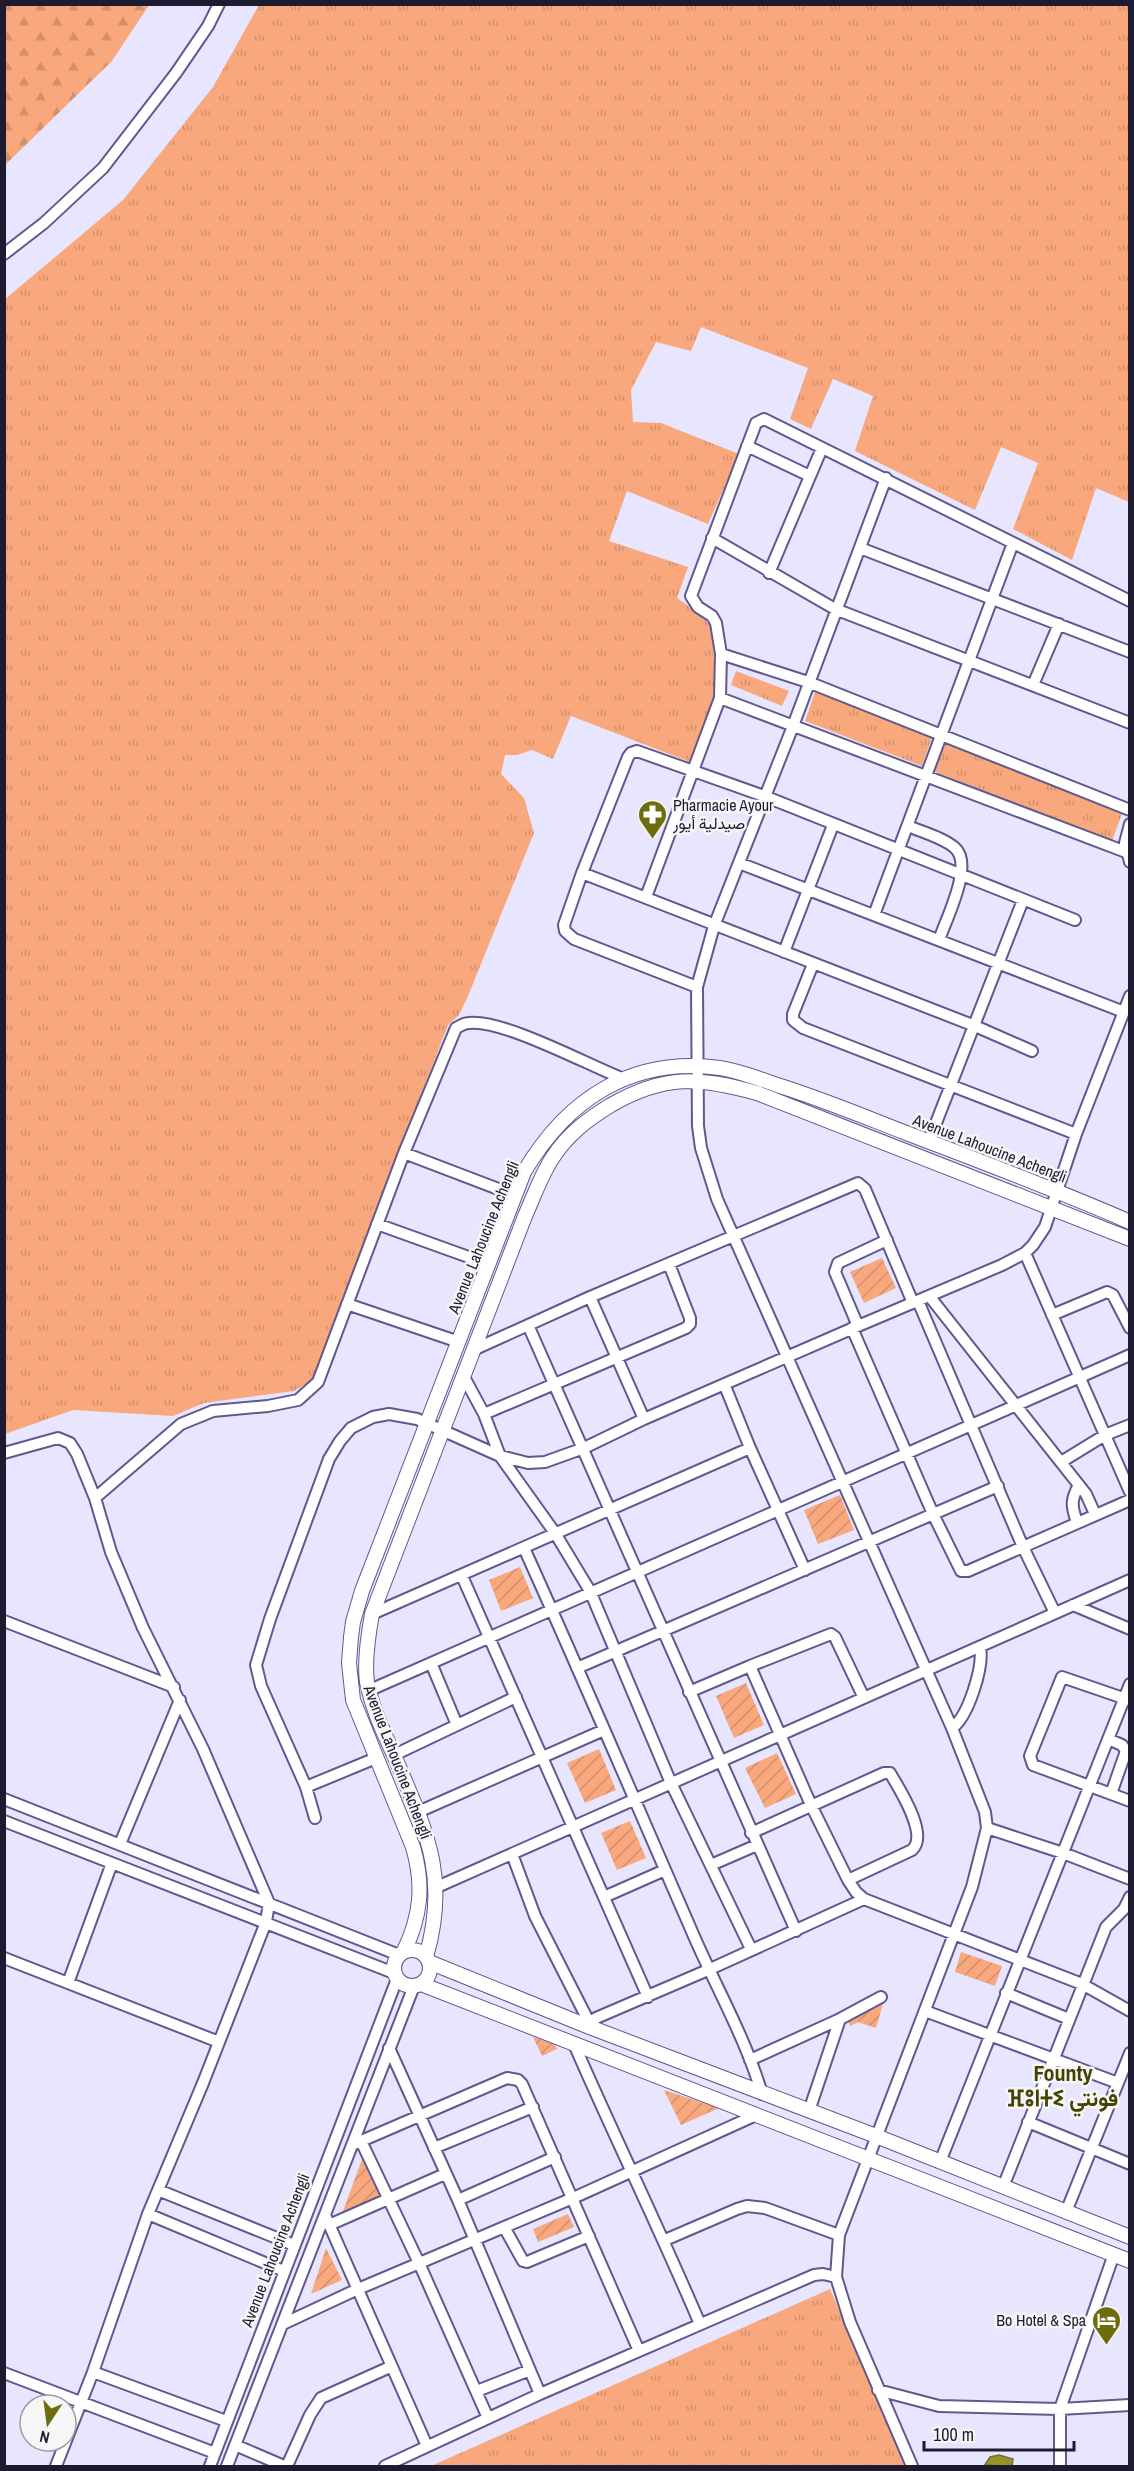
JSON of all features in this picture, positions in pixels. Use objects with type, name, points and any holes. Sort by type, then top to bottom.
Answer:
[{"type":"street","points":[[4,254],[44,223],[103,168],[176,72],[208,26],[219,4]]},
{"type":"street","points":[[646,897],[720,698],[721,654],[716,623],[712,616],[692,601],[691,596],[756,423],[764,419],[1130,601]]},
{"type":"street","points":[[747,446],[810,476]]},
{"type":"street","points":[[769,573],[822,448]]},
{"type":"street","points":[[886,478],[793,726],[714,926],[697,987],[696,1081],[701,1148],[717,1198],[952,1728],[985,1812],[987,1828],[972,1887],[839,2235],[836,2277],[850,2322],[912,2466]]},
{"type":"street","points":[[712,538],[769,573],[835,609],[1130,723]]},
{"type":"street","points":[[874,915],[1013,543]]},
{"type":"street","points":[[860,548],[1130,652]]},
{"type":"street","points":[[1033,685],[1059,624]]},
{"type":"street","points":[[721,654],[808,682],[1130,810]]},
{"type":"street","points":[[720,698],[927,776],[1128,857]]},
{"type":"street","points":[[697,987],[567,935],[564,925],[582,873],[631,753],[643,752],[764,796],[1075,920]]},
{"type":"street","points":[[1128,857],[1125,836],[1130,824]]},
{"type":"street","points":[[784,952],[833,825]]},
{"type":"street","points":[[908,826],[954,846],[960,853],[963,875],[939,940]]},
{"type":"street","points":[[740,863],[1124,1012]]},
{"type":"street","points":[[582,873],[975,1026],[1032,1051]]},
{"type":"street","points":[[929,1141],[1023,900]]},
{"type":"street","points":[[813,964],[793,1014],[793,1020],[797,1024],[1076,1134]]},
{"type":"street","points":[[315,1818],[306,1787],[261,1686],[256,1665],[263,1639],[329,1459],[344,1434],[357,1423],[388,1414],[417,1419],[500,1456],[528,1462],[544,1462],[584,1448],[644,1419],[725,1386],[855,1327],[930,1297],[1025,1253],[1045,1227],[1050,1206],[1076,1134],[1130,996]]},
{"type":"street","points":[[95,1498],[181,1424],[213,1411],[298,1400],[311,1391],[318,1382],[404,1153],[456,1028],[464,1024],[485,1024],[521,1035],[624,1079]]},
{"type":"street","name":"Avenue Lahoucine Achengli","points":[[402,1953],[418,1916],[421,1890],[418,1865],[413,1847],[353,1700],[349,1663],[353,1622],[362,1591],[514,1195],[540,1145],[563,1118],[604,1088],[646,1071],[696,1067],[720,1068],[809,1095],[1130,1222]]},
{"type":"street","name":"Avenue Lahoucine Achengli","points":[[427,1959],[436,1910],[437,1887],[426,1835],[418,1812],[374,1711],[366,1666],[372,1614],[543,1174],[564,1142],[590,1117],[634,1092],[665,1083],[719,1082],[757,1093],[1130,1239]]},
{"type":"street","points":[[404,1153],[514,1195]]},
{"type":"street","points":[[473,1350],[590,1297],[858,1183],[866,1189],[887,1240],[972,1424],[1023,1547],[1055,1613]]},
{"type":"street","points":[[377,1224],[488,1264]]},
{"type":"street","points":[[887,1240],[838,1263],[835,1272],[906,1452],[961,1571],[968,1571],[1130,1500]]},
{"type":"street","points":[[1025,1253],[1130,1492]]},
{"type":"street","points":[[484,1414],[690,1324],[690,1318],[669,1264]]},
{"type":"street","points":[[1052,1315],[1107,1292],[1113,1295],[1130,1328]]},
{"type":"street","points":[[590,1297],[644,1419]]},
{"type":"street","points":[[930,1297],[1079,1485],[1090,1500],[1095,1514]]},
{"type":"street","points":[[347,1304],[459,1342]]},
{"type":"street","points":[[528,1325],[796,1931]]},
{"type":"street","points":[[370,1690],[490,1638],[590,1591],[1130,1355]]},
{"type":"street","points":[[464,1377],[484,1414],[500,1456],[555,1533],[590,1591],[670,1783],[751,1949]]},
{"type":"street","points":[[725,1386],[804,1570]]},
{"type":"street","points":[[1061,1462],[1105,1435],[1130,1425]]},
{"type":"street","points":[[4,1453],[49,1439],[66,1439],[77,1454],[95,1498],[116,1563],[143,1628],[180,1700],[269,1903],[266,1922],[148,2214],[93,2372],[56,2466]]},
{"type":"street","points":[[372,1614],[750,1448]]},
{"type":"street","points":[[1077,1522],[1071,1498],[1079,1485]]},
{"type":"street","points":[[577,1668],[998,1486]]},
{"type":"street","points":[[524,1548],[636,1799],[708,1970],[750,2060],[762,2094]]},
{"type":"street","points":[[462,1576],[648,1997]]},
{"type":"street","points":[[437,1887],[1130,1580]]},
{"type":"street","points":[[1073,1605],[1130,1629]]},
{"type":"street","points":[[4,1621],[174,1687]]},
{"type":"street","points":[[689,1692],[831,1634],[835,1637],[864,1698]]},
{"type":"street","points":[[952,1728],[963,1717],[980,1668],[980,1647]]},
{"type":"street","points":[[431,1663],[456,1725]]},
{"type":"street","points":[[750,1666],[811,1805],[856,1892],[864,1899],[1082,1984],[1130,2011]]},
{"type":"street","points":[[1127,1699],[1062,1677],[1030,1756],[1033,1765],[1130,1801]]},
{"type":"street","points":[[939,2162],[1108,1739],[1127,1699],[1130,1684]]},
{"type":"street","points":[[394,1755],[516,1696]]},
{"type":"street","points":[[120,1844],[180,1700]]},
{"type":"street","points":[[418,1812],[604,1730]]},
{"type":"street","points":[[1108,1739],[1122,1745],[1126,1751],[1111,1794]]},
{"type":"street","points":[[306,1787],[376,1758]]},
{"type":"street","points":[[752,1833],[884,1773],[890,1773],[918,1829],[919,1842],[912,1850],[848,1880]]},
{"type":"street","points":[[4,1799],[402,1953],[416,1950],[427,1959],[762,2094],[876,2136],[1130,2237]]},
{"type":"street","points":[[4,1821],[266,1922],[395,1976],[404,1985],[417,1985],[574,2044],[1130,2260]]},
{"type":"street","points":[[987,1828],[1063,1853],[1130,1880]]},
{"type":"street","points":[[711,1865],[757,1845]]},
{"type":"street","points":[[512,1854],[535,1916],[588,2024]]},
{"type":"street","points":[[68,1983],[112,1863]]},
{"type":"street","points":[[604,1897],[665,1870]]},
{"type":"street","points":[[1003,2187],[1106,1927],[1124,1909],[1130,1898]]},
{"type":"street","points":[[588,2024],[864,1899]]},
{"type":"street","points":[[395,1976],[394,1963],[402,1953]]},
{"type":"street","points":[[4,1958],[219,2042]]},
{"type":"street","points":[[417,1985],[428,1977],[427,1959]]},
{"type":"street","name":"Avenue Lahoucine Achengli","points":[[210,2466],[395,1976]]},
{"type":"street","name":"Avenue Lahoucine Achengli","points":[[227,2466],[282,2324],[327,2220],[389,2048],[417,1985]]},
{"type":"street","points":[[1006,1993],[1069,2019]]},
{"type":"street","points":[[750,2060],[840,2019],[881,1997]]},
{"type":"street","points":[[925,2011],[1054,2057],[1118,2083]]},
{"type":"street","points":[[809,2111],[840,2019]]},
{"type":"street","points":[[574,2044],[630,2170],[665,2240],[700,2324]]},
{"type":"street","points":[[389,2048],[458,2200],[540,2394]]},
{"type":"street","points":[[1066,2212],[1130,2053]]},
{"type":"street","points":[[488,2418],[389,2198],[356,2143],[507,2078],[518,2080],[522,2084],[555,2157],[639,2351]]},
{"type":"street","points":[[434,2148],[533,2108]]},
{"type":"street","points":[[282,2324],[357,2289],[573,2198],[630,2170],[756,2115]]},
{"type":"street","points":[[1029,2122],[1130,2164]]},
{"type":"street","points":[[458,2200],[555,2157]]},
{"type":"street","points":[[428,2446],[390,2367],[327,2220],[389,2198],[446,2174]]},
{"type":"street","points":[[158,2190],[294,2245]]},
{"type":"street","points":[[665,2240],[737,2209],[752,2206],[765,2208],[839,2235]]},
{"type":"street","points":[[148,2214],[284,2271]]},
{"type":"street","points":[[504,2227],[523,2261],[527,2262],[589,2236]]},
{"type":"street","points":[[1060,2466],[1060,2409],[1114,2254]]},
{"type":"street","points":[[385,2466],[540,2394],[814,2275],[823,2274],[836,2277]]},
{"type":"street","points":[[235,2445],[286,2466],[321,2397],[390,2367]]},
{"type":"street","points":[[477,2391],[530,2370]]},
{"type":"street","points":[[93,2372],[226,2421]]},
{"type":"street","points":[[4,2373],[215,2453]]},
{"type":"street","points":[[878,2390],[939,2406],[1060,2409],[1130,2405]]},
{"type":"green space","points":[[5,4],[149,5],[112,61],[5,165]]},
{"type":"green space","points":[[259,5],[1129,5],[1129,502],[1096,488],[1072,560],[1013,529],[1038,463],[1001,447],[975,510],[855,451],[873,396],[833,379],[811,429],[790,419],[808,368],[701,327],[691,351],[656,342],[631,390],[633,422],[661,423],[739,454],[708,524],[627,491],[609,541],[688,567],[677,598],[703,616],[712,629],[716,701],[690,762],[571,716],[553,759],[532,750],[517,755],[505,755],[501,774],[524,798],[534,833],[468,996],[459,1015],[448,1025],[312,1380],[294,1391],[204,1403],[173,1416],[73,1410],[5,1434],[4,300],[123,200],[213,87]]},
{"type":"green space","points":[[736,671],[789,691],[782,706],[731,685]]},
{"type":"green space","points":[[815,692],[932,737],[922,766],[805,721]]},
{"type":"green space","points":[[944,741],[1123,811],[1112,841],[933,771]]},
{"type":"green space","points":[[882,1258],[896,1288],[864,1303],[850,1272]]},
{"type":"green space","points":[[840,1495],[854,1530],[818,1544],[804,1510]]},
{"type":"green space","points":[[520,1567],[533,1598],[501,1611],[489,1580]]},
{"type":"green space","points":[[746,1683],[764,1725],[734,1738],[716,1696]]},
{"type":"green space","points":[[599,1749],[616,1790],[585,1803],[567,1763]]},
{"type":"green space","points":[[777,1753],[796,1794],[765,1808],[745,1768]]},
{"type":"green space","points":[[630,1821],[646,1858],[617,1870],[601,1833]]},
{"type":"green space","points":[[961,1952],[1002,1966],[995,1986],[955,1972]]},
{"type":"green space","points":[[885,1997],[876,2028],[858,2022],[850,2026],[847,2018]]},
{"type":"green space","points":[[533,2037],[554,2044],[557,2049],[542,2056]]},
{"type":"green space","points":[[664,2090],[719,2108],[681,2125]]},
{"type":"green space","points":[[365,2151],[385,2194],[342,2214]]},
{"type":"green space","points":[[568,2214],[574,2227],[538,2242],[533,2229]]},
{"type":"green space","points":[[326,2248],[342,2280],[311,2294]]},
{"type":"green space","points":[[830,2289],[905,2466],[431,2466]]},
{"type":"water","points":[[999,2455],[1013,2459],[1012,2466],[984,2466],[990,2457]]},
{"type":"place","name":"Pharmacie Ayour صيدلية أيور","points":[[652,840]]},
{"type":"place","name":"Bo Hotel & Spa","points":[[1107,2346]]},
{"type":"district","name":"Founty ⴼⵓⵏⵜⵉ فونتي","points":[[1063,2086]]}]
